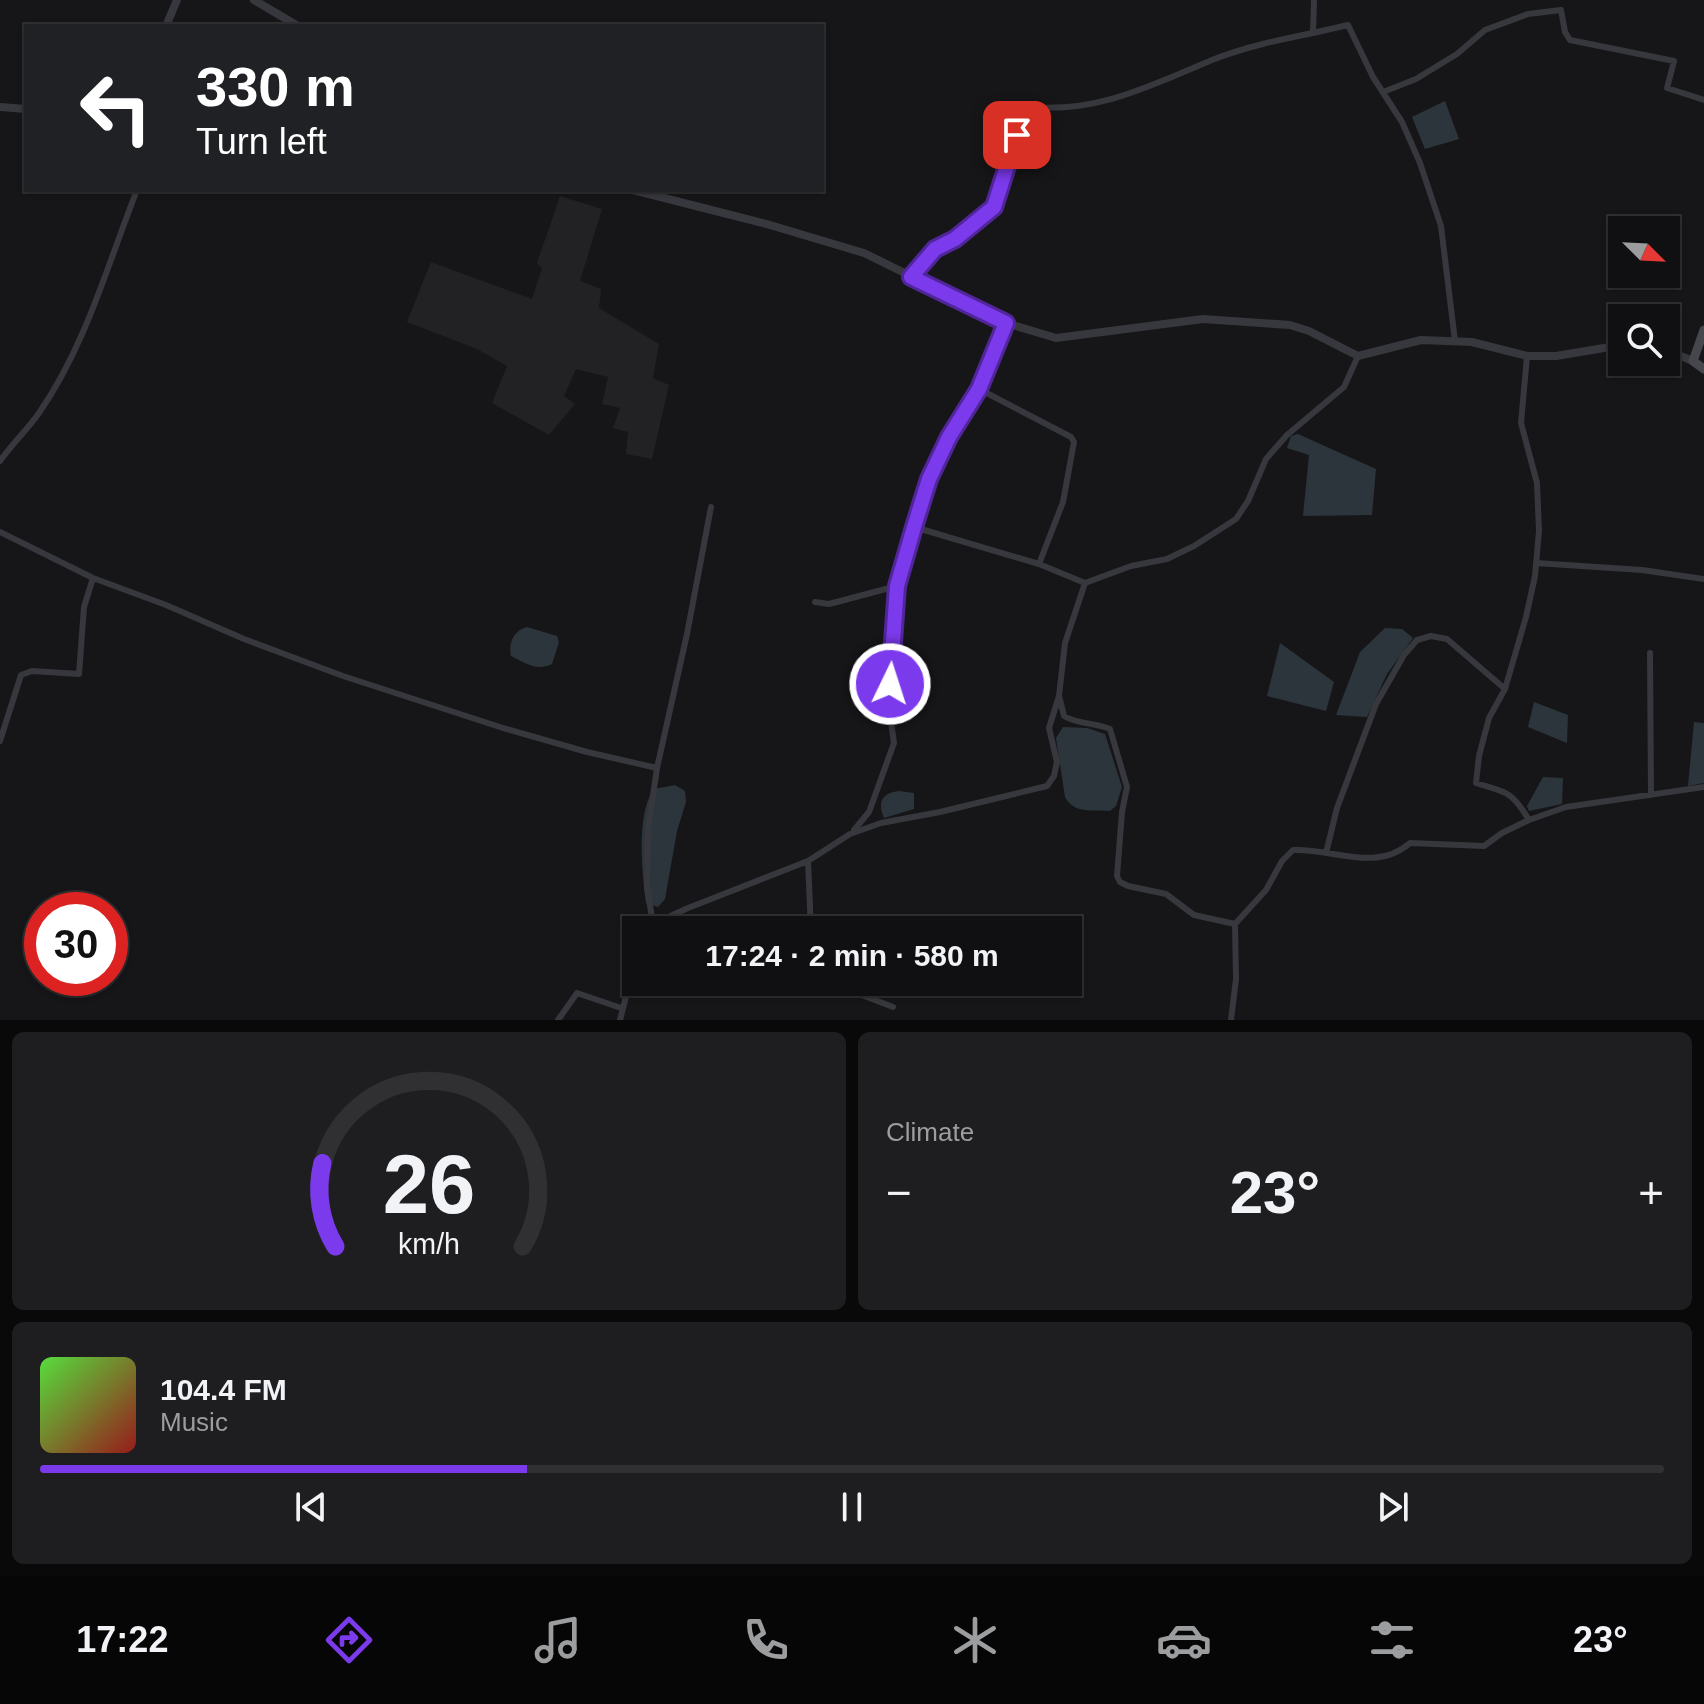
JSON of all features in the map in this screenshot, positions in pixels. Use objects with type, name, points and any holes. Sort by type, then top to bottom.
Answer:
[{"type":"main road","points":[[1704,330],[1693,361],[1704,369]]},
{"type":"street","points":[[167,24],[177,0]]},
{"type":"street","points":[[254,0],[295,24]]},
{"type":"street","points":[[1313,33],[1314,0]]},
{"type":"street","points":[[1383,92],[1416,79],[1457,54],[1485,30],[1528,14],[1561,10],[1565,32],[1570,40],[1674,61],[1667,88],[1704,100]]},
{"type":"street","points":[[911,277],[935,249],[955,239],[994,207],[1024,110],[1029,107],[1096,105],[1170,80],[1261,43],[1348,25],[1402,122],[1441,226],[1455,341]]},
{"type":"street","points":[[0,107],[24,109]]},
{"type":"street","points":[[0,461],[39,414],[76,350],[102,289],[136,192]]},
{"type":"street","points":[[641,192],[864,253],[1006,323],[1056,338],[1203,319],[1290,325],[1358,356],[1421,340],[1472,342],[1527,356],[1556,356],[1608,347]]},
{"type":"street","points":[[850,834],[869,812],[894,743],[888,701],[897,586],[914,527],[936,465],[949,437],[979,389],[1006,323]]},
{"type":"street","points":[[914,527],[1039,564],[1085,583],[1131,566],[1167,559],[1236,519],[1248,501],[1266,459],[1287,435],[1344,387],[1358,356]]},
{"type":"street","points":[[1527,356],[1521,423],[1537,483],[1539,531],[1536,563],[1526,617],[1505,689],[1489,718],[1476,783],[1510,793],[1529,820]]},
{"type":"street","points":[[1680,356],[1693,361]]},
{"type":"street","points":[[979,389],[1071,437],[1074,442],[1063,502],[1039,564]]},
{"type":"street","points":[[649,916],[648,830],[657,768],[711,507]]},
{"type":"street","points":[[0,532],[93,578],[244,639],[443,710],[587,752],[657,768]]},
{"type":"street","points":[[1536,563],[1642,570],[1704,579]]},
{"type":"street","points":[[0,741],[21,675],[32,671],[79,674],[82,617],[93,578]]},
{"type":"street","points":[[676,916],[808,861],[850,834],[881,823],[1047,786],[1054,776],[1057,762],[1049,728],[1059,696],[1065,643],[1085,583]]},
{"type":"street","points":[[815,602],[829,604],[897,586]]},
{"type":"street","points":[[1326,853],[1337,808],[1376,704],[1404,655],[1417,640],[1431,636],[1447,639],[1505,689]]},
{"type":"street","points":[[1650,653],[1651,795]]},
{"type":"street","points":[[1059,696],[1064,716],[1078,724],[1110,729],[1115,739],[1127,787],[1120,835],[1117,876],[1120,882],[1166,894],[1194,915],[1235,924]]},
{"type":"street","points":[[1231,1020],[1236,979],[1235,924],[1266,890],[1282,861],[1293,850],[1382,859],[1398,854],[1410,843],[1484,846],[1529,820],[1566,807],[1704,787]]},
{"type":"street","points":[[808,861],[810,916]]},
{"type":"street","points":[[558,1020],[577,993],[621,1008]]},
{"type":"street","points":[[620,1020],[625,996]]},
{"type":"street","points":[[864,996],[893,1007]]},
{"type":"shaded area","points":[[1445,101],[1459,139],[1425,149],[1412,117]]},
{"type":"shaded area","points":[[560,196],[602,209],[580,281],[601,289],[599,308],[659,344],[653,378],[669,385],[652,459],[626,454],[628,432],[613,428],[620,408],[602,404],[608,377],[576,369],[564,396],[575,404],[549,435],[492,403],[507,366],[477,349],[407,322],[431,262],[532,299],[542,268],[537,263]]},
{"type":"shaded area","points":[[1298,434],[1376,469],[1372,515],[1303,516],[1309,455],[1287,448],[1291,436]]},
{"type":"shaded area","points":[[527,627],[557,636],[559,642],[552,664],[536,667],[511,656],[513,638]]},
{"type":"shaded area","points":[[1385,628],[1402,629],[1413,638],[1387,674],[1367,717],[1336,715],[1360,652]]},
{"type":"shaded area","points":[[1280,643],[1334,682],[1326,711],[1267,696]]},
{"type":"shaded area","points":[[1534,702],[1568,715],[1567,743],[1528,727]]},
{"type":"shaded area","points":[[1694,722],[1704,723],[1704,783],[1688,786]]},
{"type":"shaded area","points":[[1063,727],[1087,728],[1105,734],[1122,787],[1116,806],[1110,811],[1079,809],[1065,797],[1056,738]]},
{"type":"shaded area","points":[[1543,777],[1563,778],[1562,804],[1529,811],[1527,806]]},
{"type":"shaded area","points":[[675,785],[685,791],[686,802],[677,831],[665,899],[658,907],[646,903],[642,844],[645,813],[654,789]]},
{"type":"shaded area","points":[[899,791],[914,793],[914,809],[884,818],[882,799]]},
{"type":"route","points":[[890,684],[897,586],[929,479],[949,437],[979,389],[1006,323],[911,277],[935,249],[955,239],[994,207],[1017,135]]}]
